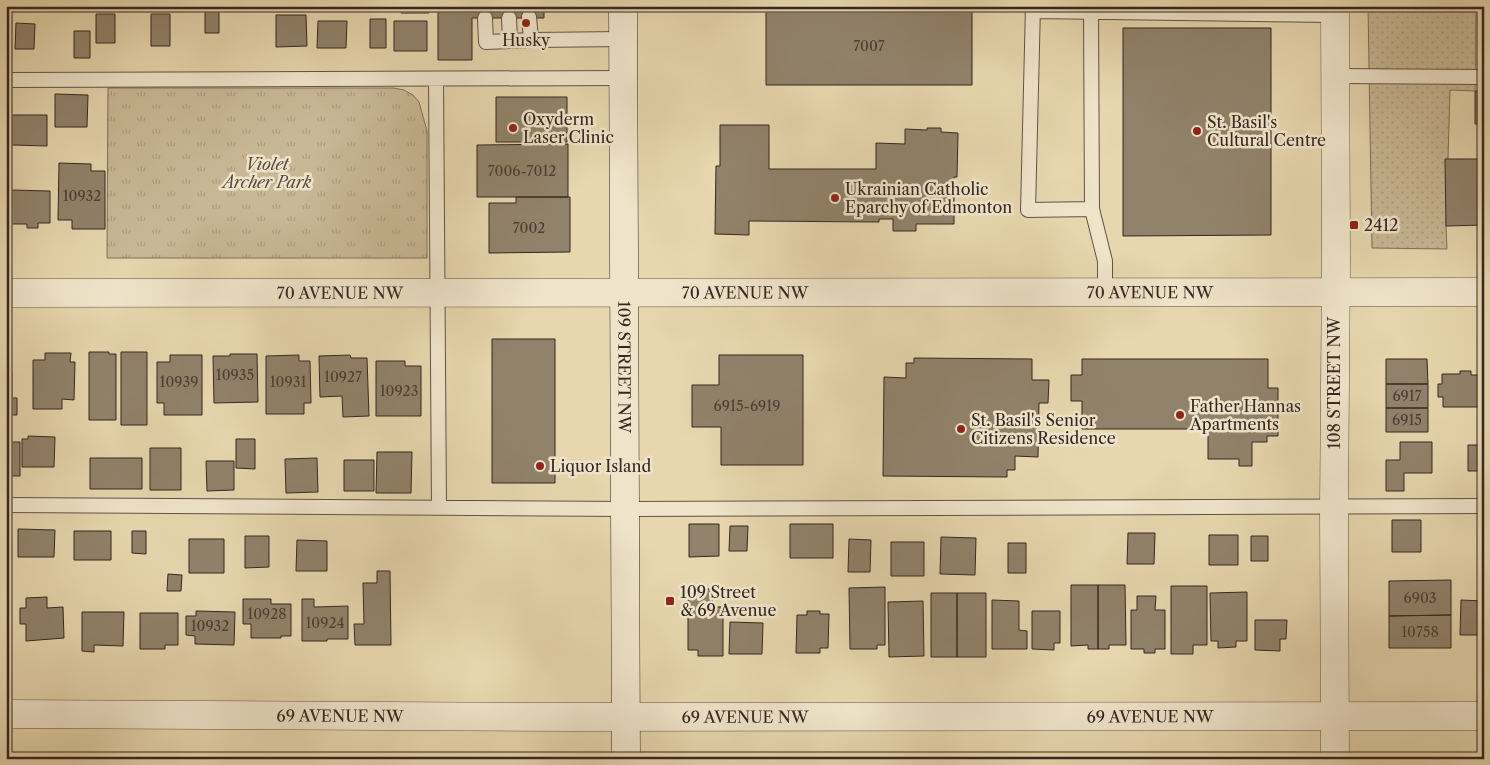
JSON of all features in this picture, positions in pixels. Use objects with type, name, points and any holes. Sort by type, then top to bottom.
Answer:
[{"type":"street","name":"109 STREET NW","points":[[623,6],[626,759]]},
{"type":"street","name":"108 STREET NW","points":[[1335,11],[1335,759]]},
{"type":"street","name":"70 AVENUE NW","points":[[6,292],[1484,292]]},
{"type":"street","name":"69 AVENUE NW","points":[[6,714],[626,717],[1484,716]]},
{"type":"lane","points":[[1092,209],[1028,210],[1033,9],[1091,12],[1335,11]]},
{"type":"lane","points":[[1091,12],[1092,209],[1105,261],[1105,292]]},
{"type":"lane","points":[[529,17],[531,40]]},
{"type":"lane","points":[[486,18],[486,42],[624,39]]},
{"type":"lane","points":[[508,18],[510,41]]},
{"type":"lane","points":[[1335,76],[1484,77]]},
{"type":"lane","points":[[6,80],[624,78]]},
{"type":"lane","points":[[436,79],[439,507]]},
{"type":"lane","points":[[6,505],[626,509],[1484,506]]},
{"type":"green space","points":[[1368,6],[1476,6],[1475,91],[1450,90],[1447,249],[1372,248]]},
{"type":"green space","name":"Violet Archer Park","points":[[108,88],[394,88],[404,90],[413,95],[419,102],[427,131],[427,258],[107,258]]},
{"type":"building","points":[[205,6],[219,6],[219,33],[205,33]]},
{"type":"building","points":[[401,6],[429,6],[429,13],[401,13]]},
{"type":"building","points":[[438,6],[544,6],[544,18],[472,18],[472,60],[438,60]]},
{"type":"building","points":[[766,6],[972,6],[972,85],[766,85]]},
{"type":"building","points":[[96,14],[115,14],[115,43],[96,43]]},
{"type":"building","points":[[151,14],[170,14],[170,46],[151,46]]},
{"type":"building","points":[[276,15],[306,15],[307,46],[276,47]]},
{"type":"building","points":[[370,19],[386,19],[386,48],[370,48]]},
{"type":"building","points":[[318,21],[347,21],[346,48],[317,48]]},
{"type":"building","points":[[394,21],[427,21],[427,51],[394,51]]},
{"type":"building","points":[[16,23],[35,24],[34,49],[15,49]]},
{"type":"building","name":"St. Basil's Cultural Centre","points":[[1123,28],[1271,28],[1271,235],[1123,236]]},
{"type":"building","points":[[74,31],[90,31],[90,58],[74,58]]},
{"type":"building","points":[[1475,91],[1484,91],[1484,124],[1475,124]]},
{"type":"building","points":[[55,94],[88,95],[87,127],[55,127]]},
{"type":"building","points":[[496,97],[567,97],[567,142],[496,142]]},
{"type":"building","points":[[12,115],[47,115],[47,146],[12,145]]},
{"type":"building","name":"Ukrainian Catholic Eparchy of Edmonton","points":[[720,125],[769,125],[769,169],[876,169],[876,143],[905,144],[905,129],[927,130],[927,128],[941,128],[941,132],[958,133],[957,177],[954,177],[954,224],[916,224],[916,231],[893,231],[893,219],[879,219],[879,222],[749,221],[749,235],[715,234],[716,166],[720,166]]},
{"type":"building","points":[[568,144],[568,197],[477,197],[477,145]]},
{"type":"building","points":[[1445,159],[1484,159],[1484,225],[1446,226]]},
{"type":"building","points":[[59,163],[91,164],[91,171],[105,171],[105,229],[72,229],[72,220],[58,220]]},
{"type":"building","points":[[11,190],[50,191],[50,223],[38,223],[38,228],[27,228],[27,224],[11,224]]},
{"type":"building","points":[[516,197],[570,197],[570,252],[489,253],[489,203],[516,203]]},
{"type":"building","points":[[492,339],[555,339],[555,483],[492,483]]},
{"type":"building","points":[[89,352],[116,354],[116,420],[89,420]]},
{"type":"building","points":[[121,352],[147,352],[147,425],[121,425]]},
{"type":"building","points":[[45,353],[71,353],[70,362],[75,362],[74,400],[62,399],[62,409],[33,409],[33,360],[45,360]]},
{"type":"building","points":[[230,354],[257,354],[258,402],[214,403],[213,356],[230,356]]},
{"type":"building","points":[[170,355],[202,355],[202,415],[164,415],[164,403],[157,403],[157,362],[170,362]]},
{"type":"building","points":[[299,355],[299,361],[310,361],[311,403],[304,403],[304,414],[266,414],[266,356]]},
{"type":"building","points":[[350,355],[351,358],[367,358],[369,416],[343,417],[342,396],[320,397],[319,356]]},
{"type":"building","points":[[719,355],[803,355],[803,465],[721,465],[721,427],[692,427],[692,385],[719,385]]},
{"type":"building","name":"St. Basil's Senior Citizens Residence","points":[[914,358],[1032,359],[1032,380],[1049,380],[1048,403],[1039,403],[1038,457],[1015,456],[1015,470],[1007,470],[1007,477],[883,476],[884,377],[906,378],[906,363],[914,363]]},
{"type":"building","name":"Father Hannas Apartments","points":[[1082,359],[1268,359],[1268,388],[1278,388],[1278,436],[1267,436],[1267,442],[1252,442],[1252,466],[1239,466],[1239,459],[1208,459],[1208,429],[1082,429],[1082,401],[1071,401],[1071,375],[1082,375]]},
{"type":"building","points":[[1386,359],[1427,359],[1428,384],[1386,384]]},
{"type":"building","points":[[376,361],[405,361],[405,366],[421,366],[421,416],[376,416]]},
{"type":"building","points":[[1460,371],[1471,371],[1471,375],[1484,375],[1484,407],[1443,407],[1443,397],[1438,397],[1438,384],[1442,384],[1442,374],[1460,374]]},
{"type":"building","points":[[6,372],[12,372],[12,398],[17,398],[17,415],[6,415]]},
{"type":"building","points":[[1386,384],[1428,384],[1428,408],[1386,408]]},
{"type":"building","points":[[1386,408],[1428,408],[1428,432],[1386,432]]},
{"type":"building","points":[[28,436],[55,437],[54,467],[22,467],[22,439],[28,439]]},
{"type":"building","points":[[236,439],[255,439],[255,469],[236,468]]},
{"type":"building","points":[[6,442],[20,442],[20,476],[6,476]]},
{"type":"building","points":[[1400,442],[1432,442],[1432,473],[1404,473],[1404,491],[1386,491],[1386,460],[1400,460]]},
{"type":"building","points":[[1468,445],[1484,445],[1484,471],[1468,471]]},
{"type":"building","points":[[150,448],[181,448],[181,490],[150,490]]},
{"type":"building","points":[[377,452],[412,452],[411,493],[376,493]]},
{"type":"building","points":[[90,458],[142,458],[142,489],[90,489]]},
{"type":"building","points":[[317,458],[318,492],[286,493],[285,459]]},
{"type":"building","points":[[344,460],[374,460],[374,491],[344,491]]},
{"type":"building","points":[[206,461],[234,461],[234,490],[207,491]]},
{"type":"building","points":[[1392,520],[1421,520],[1421,552],[1392,552]]},
{"type":"building","points":[[689,524],[719,524],[719,556],[689,557]]},
{"type":"building","points":[[790,524],[833,524],[833,558],[790,558]]},
{"type":"building","points":[[730,526],[748,526],[747,551],[729,551]]},
{"type":"building","points":[[18,529],[55,530],[54,557],[18,557]]},
{"type":"building","points":[[74,531],[111,531],[111,560],[74,560]]},
{"type":"building","points":[[132,531],[146,531],[146,554],[132,553]]},
{"type":"building","points":[[1128,533],[1155,533],[1154,564],[1127,564]]},
{"type":"building","points":[[1209,535],[1238,535],[1238,565],[1209,565]]},
{"type":"building","points":[[245,536],[269,536],[269,567],[245,568]]},
{"type":"building","points":[[1251,536],[1268,536],[1268,561],[1251,561]]},
{"type":"building","points":[[941,537],[976,538],[975,575],[940,574]]},
{"type":"building","points":[[189,539],[224,539],[224,573],[189,573]]},
{"type":"building","points":[[849,539],[871,540],[870,572],[848,572]]},
{"type":"building","points":[[297,540],[327,541],[327,571],[296,571]]},
{"type":"building","points":[[891,542],[924,542],[924,576],[891,576]]},
{"type":"building","points":[[1008,543],[1026,543],[1026,573],[1008,573]]},
{"type":"building","points":[[377,571],[390,571],[391,645],[355,645],[354,624],[364,624],[363,583],[377,583]]},
{"type":"building","points":[[168,574],[182,575],[181,591],[167,591]]},
{"type":"building","points":[[1451,580],[1451,615],[1389,616],[1389,581]]},
{"type":"building","points":[[1071,585],[1098,585],[1098,649],[1088,649],[1088,645],[1071,646]]},
{"type":"building","points":[[1098,585],[1125,585],[1126,645],[1109,645],[1109,649],[1098,649]]},
{"type":"building","points":[[1171,586],[1207,586],[1207,645],[1193,645],[1193,654],[1171,654]]},
{"type":"building","points":[[885,587],[885,645],[877,645],[877,649],[850,649],[849,588]]},
{"type":"building","points":[[697,589],[713,589],[712,607],[723,607],[723,656],[698,656],[698,650],[688,650],[688,597],[697,597]]},
{"type":"building","points":[[1247,592],[1247,641],[1236,641],[1236,647],[1218,648],[1218,641],[1211,641],[1210,593]]},
{"type":"building","points":[[931,593],[957,593],[957,657],[931,657]]},
{"type":"building","points":[[957,593],[986,593],[986,657],[957,657]]},
{"type":"building","points":[[1137,596],[1156,596],[1155,610],[1165,610],[1165,649],[1155,649],[1155,653],[1144,653],[1144,649],[1131,649],[1131,610],[1137,610]]},
{"type":"building","points":[[47,597],[47,608],[63,607],[64,638],[26,641],[26,624],[20,624],[20,608],[26,608],[26,598]]},
{"type":"building","points":[[243,599],[271,599],[271,604],[291,604],[291,636],[251,638],[251,624],[243,624]]},
{"type":"building","points":[[302,599],[314,599],[314,607],[348,606],[348,639],[302,641]]},
{"type":"building","points":[[992,600],[1019,601],[1019,630],[1027,631],[1027,649],[992,649]]},
{"type":"building","points":[[1461,600],[1484,601],[1484,635],[1460,635]]},
{"type":"building","points":[[923,601],[924,656],[889,657],[888,602]]},
{"type":"building","points":[[6,608],[8,638],[6,638]]},
{"type":"building","points":[[196,611],[235,612],[234,645],[195,644],[195,636],[186,635],[186,616],[196,616]]},
{"type":"building","points":[[807,611],[820,611],[820,614],[829,614],[828,648],[820,648],[820,653],[796,653],[797,615],[807,615]]},
{"type":"building","points":[[1032,611],[1060,611],[1060,643],[1054,643],[1054,650],[1032,649]]},
{"type":"building","points":[[82,612],[124,612],[123,646],[94,645],[94,652],[82,651]]},
{"type":"building","points":[[140,613],[178,613],[178,645],[165,645],[165,649],[140,649]]},
{"type":"building","points":[[1451,615],[1451,648],[1389,648],[1389,616]]},
{"type":"building","points":[[1255,620],[1287,620],[1286,639],[1280,639],[1280,651],[1255,650]]},
{"type":"building","points":[[730,622],[763,623],[762,654],[729,654]]},
{"type":"place","name":"Husky","points":[[526,23]]},
{"type":"place","name":"Oxyderm Laser Clinic","points":[[513,128]]},
{"type":"place","name":"St. Basil's Cultural Centre","points":[[1197,131]]},
{"type":"place","name":"Ukrainian Catholic Eparchy of Edmonton","points":[[835,198]]},
{"type":"place","name":"2412","points":[[1354,225]]},
{"type":"place","name":"Father Hannas Apartments","points":[[1180,415]]},
{"type":"place","name":"St. Basil's Senior Citizens Residence","points":[[961,429]]},
{"type":"place","name":"Liquor Island","points":[[540,466]]},
{"type":"place","name":"109 Street & 69 Avenue","points":[[670,601]]}]
